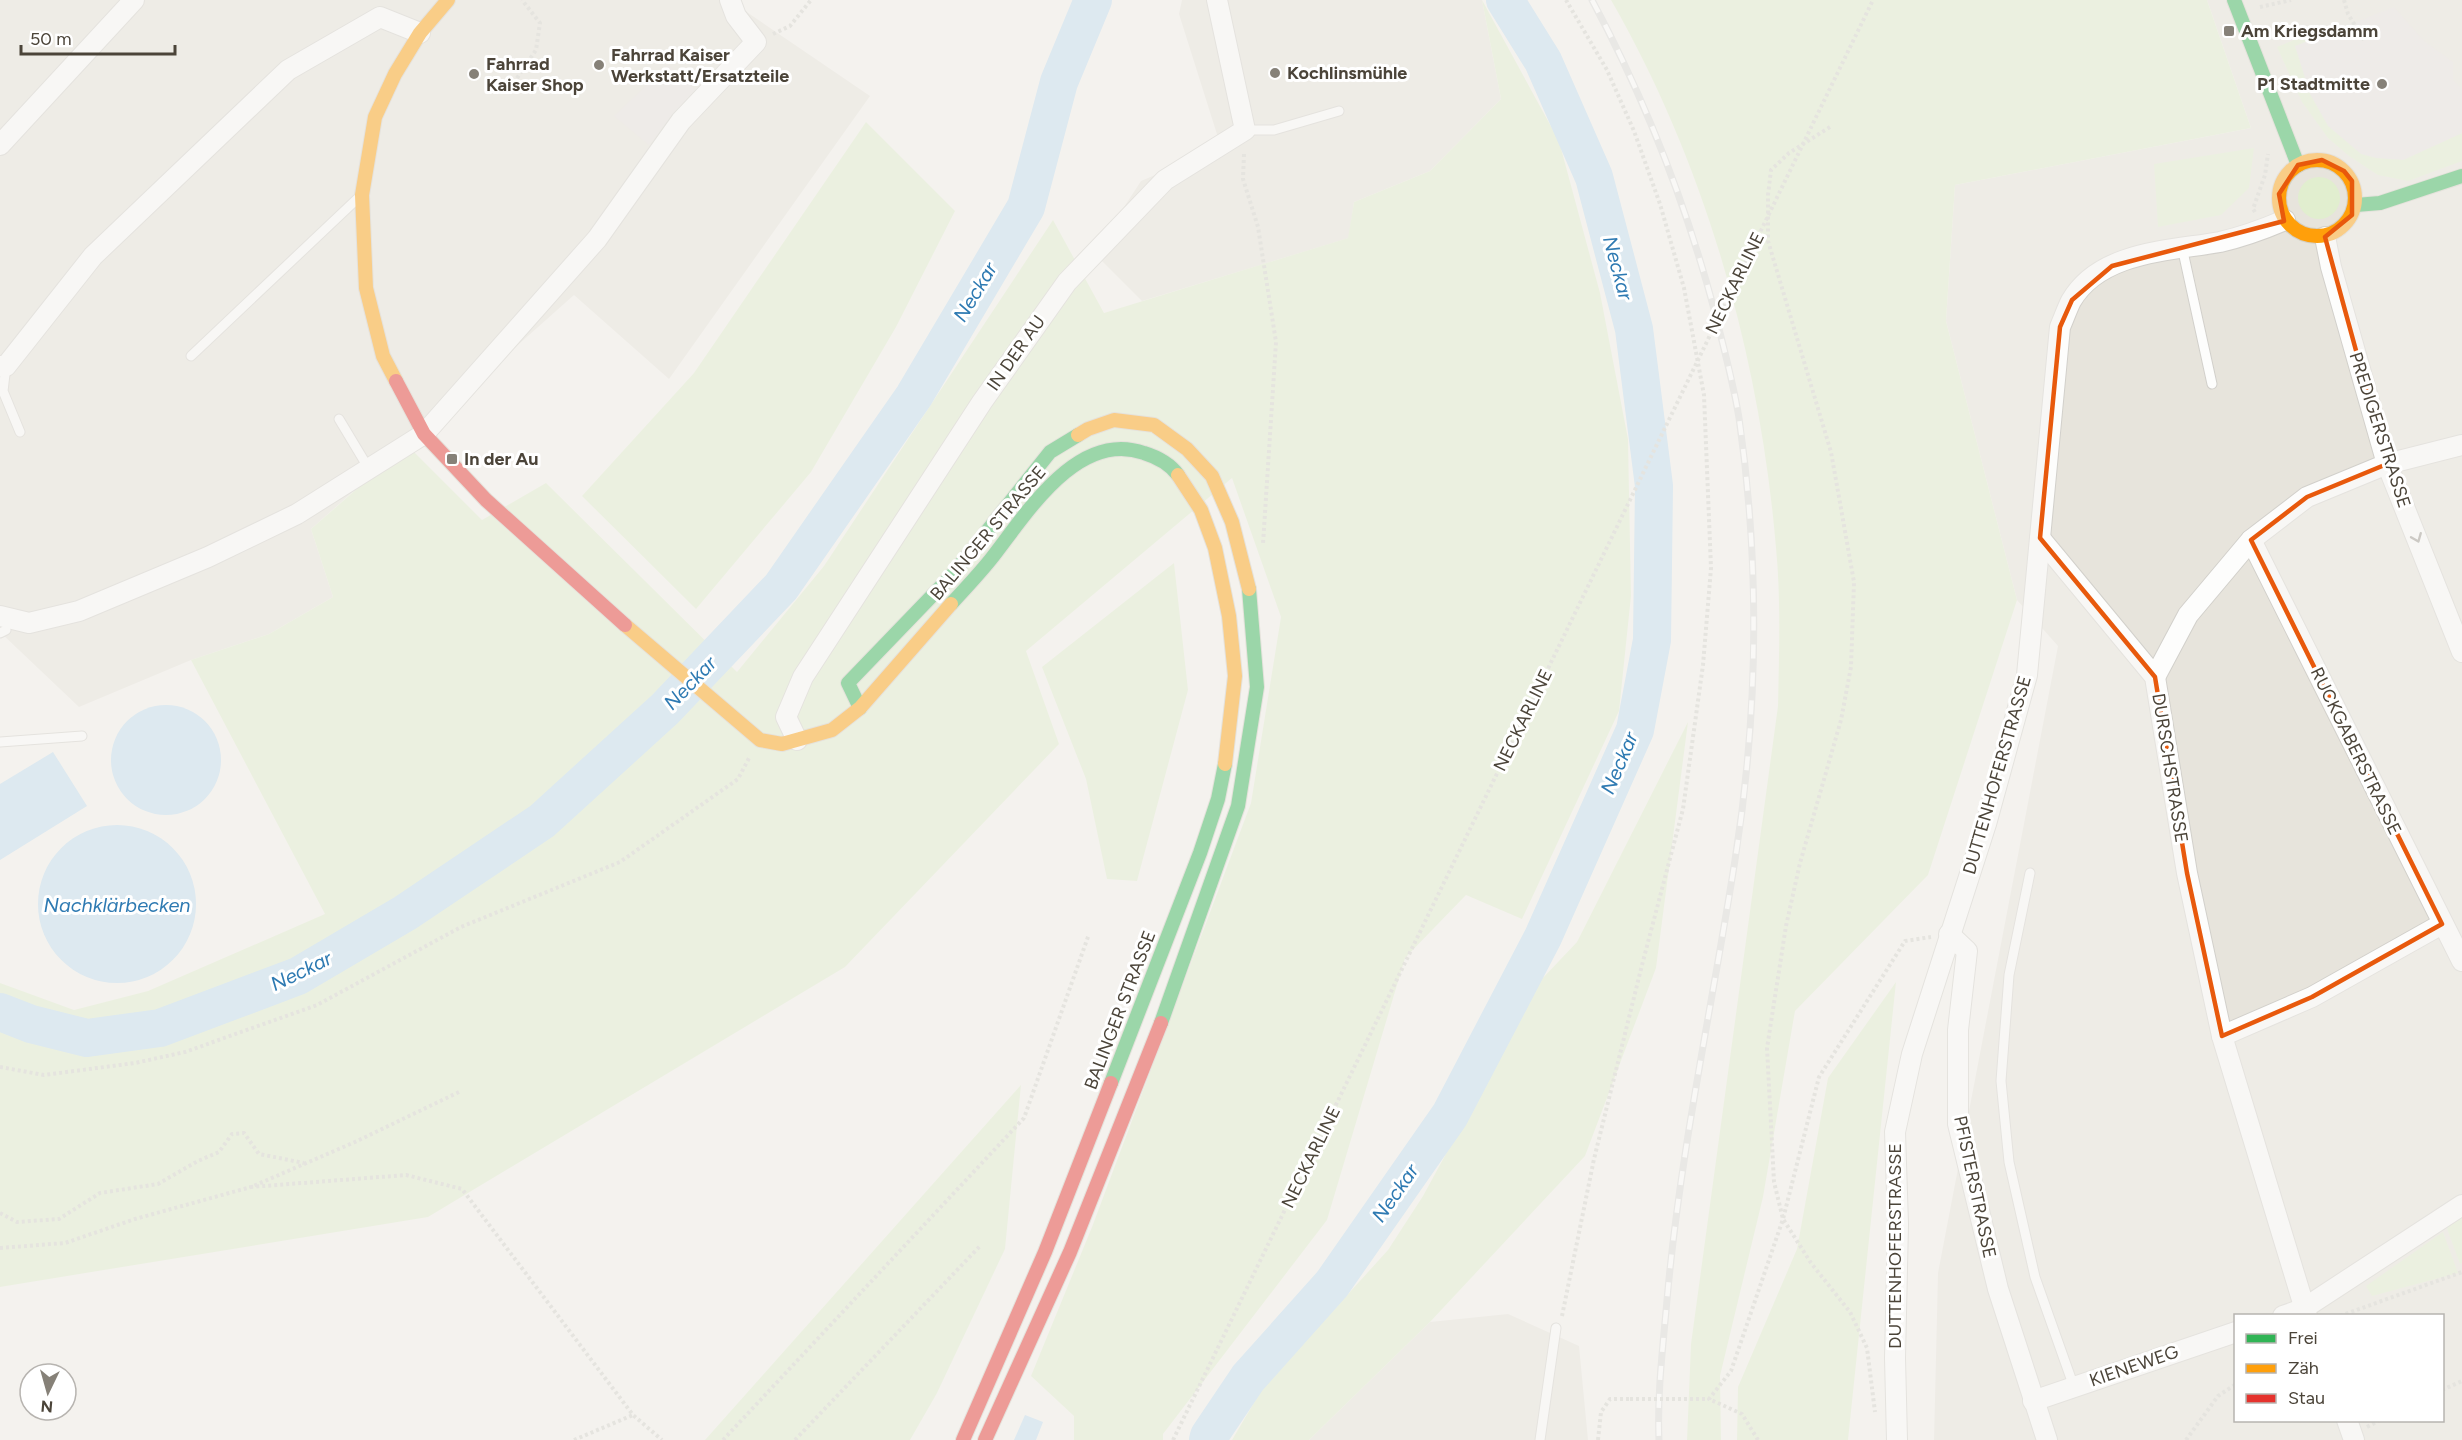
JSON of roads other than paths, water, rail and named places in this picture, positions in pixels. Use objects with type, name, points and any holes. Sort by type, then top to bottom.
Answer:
[{"type":"main road","points":[[424,434],[383,356],[366,288],[362,195],[375,117],[395,74],[420,33],[448,0]]},
{"type":"main road","points":[[2234,0],[2249,42],[2291,141],[2298,165]]},
{"type":"main road","points":[[2310,160],[2322,160],[2344,171],[2352,181],[2356,192],[2356,205],[2346,224],[2338,231],[2325,237],[2305,235],[2285,220],[2279,205],[2279,194],[2282,182],[2289,172],[2310,160]]},
{"type":"main road","points":[[2356,205],[2380,203],[2462,176]]},
{"type":"main road","points":[[860,708],[848,683],[953,574],[1050,452],[1088,429],[1114,420],[1154,425],[1187,449],[1212,476],[1232,522],[1251,596],[1257,687],[1238,806],[1176,985],[1070,1252],[985,1440]]},
{"type":"main road","name":"BALINGER STRASSE","points":[[424,434],[486,500],[606,609],[736,722],[760,740],[782,744],[832,730],[860,708],[991,559],[1028,509],[1065,471],[1091,456],[1114,450],[1133,449],[1158,458],[1175,471],[1201,510],[1215,548],[1229,616],[1235,676],[1228,748],[1218,799],[1200,853],[1046,1252],[963,1440]]},
{"type":"street","points":[[0,145],[134,0]]},
{"type":"street","points":[[2,626],[29,623],[79,611],[208,557],[297,514],[424,434],[597,239],[681,122],[756,42],[736,16],[730,0]]},
{"type":"street","points":[[1216,0],[1245,130]]},
{"type":"street","points":[[3,366],[93,256],[288,70],[380,17],[420,33]]},
{"type":"street","name":"IN DER AU","points":[[796,740],[786,717],[803,677],[982,402],[1067,282],[1165,180],[1245,130]]},
{"type":"street","name":"DUTTENHOFERSTRASSE","points":[[1897,1440],[1895,1358],[1898,1224],[1895,1132],[1912,1054],[1986,824],[2027,675],[2061,327],[2072,300],[2092,277],[2112,266],[2145,254],[2221,242],[2262,230],[2285,220]]},
{"type":"street","name":"PREDIGERSTRASSE","points":[[2325,237],[2331,267],[2387,464],[2462,652]]},
{"type":"street","points":[[2155,677],[2188,615],[2251,540],[2307,497],[2387,464],[2462,446]]},
{"type":"street","name":"DURSCHSTRASSE","points":[[2040,538],[2155,677],[2187,873],[2222,1036],[2305,1312]]},
{"type":"street","name":"RUCKGABERSTRASSE","points":[[2251,540],[2462,961]]},
{"type":"street","points":[[2222,1036],[2312,997],[2442,924]]},
{"type":"street","name":"PFISTERSTRASSE","points":[[1949,934],[1967,951],[1958,1030],[1958,1124],[1998,1289],[2047,1440]]},
{"type":"street","points":[[2305,1312],[2462,1205]]},
{"type":"street","name":"KIENEWEG","points":[[2033,1401],[2234,1332]]},
{"type":"street","points":[[2348,1422],[2354,1440]]},
{"type":"lane","points":[[1245,130],[1274,130],[1339,111]]},
{"type":"lane","points":[[191,356],[362,195]]},
{"type":"lane","points":[[2182,247],[2212,384]]},
{"type":"lane","points":[[3,366],[3,392],[20,432]]},
{"type":"lane","points":[[339,419],[369,469]]},
{"type":"lane","points":[[0,742],[82,736]]},
{"type":"lane","points":[[2030,873],[2009,975],[2001,1081],[2009,1162],[2035,1277],[2073,1387]]},
{"type":"lane","points":[[1540,1440],[1556,1328]]},
{"type":"water","points":[[166,705],[187,709],[205,721],[217,739],[221,760],[217,781],[205,799],[187,811],[166,815],[145,811],[127,799],[115,781],[111,760],[115,739],[127,721],[145,709]]},
{"type":"water","points":[[53,752],[87,806],[0,860],[0,784]]},
{"type":"water","name":"Nachklärbecken","points":[[117,825],[147,831],[161,838],[173,848],[183,860],[190,874],[196,904],[190,934],[183,948],[173,960],[161,970],[147,977],[117,983],[87,977],[73,970],[61,960],[51,948],[44,934],[38,904],[44,874],[51,860],[61,848],[73,838],[87,831]]},
{"type":"water","points":[[1025,1415],[1043,1422],[1036,1440],[1014,1440]]},
{"type":"waterway","name":"Neckar","points":[[0,1012],[31,1024],[87,1038],[160,1028],[298,976],[405,913],[542,821],[665,709],[781,587],[914,396],[1026,207],[1059,82],[1093,0]]},
{"type":"waterway","name":"Neckar","points":[[1208,1440],[1248,1378],[1332,1284],[1450,1115],[1543,937],[1635,730],[1652,640],[1654,486],[1634,329],[1594,177],[1543,61],[1505,0]]},
{"type":"railway","points":[[1592,0],[1629,75],[1662,151],[1703,269],[1737,404],[1746,473],[1753,584],[1752,695],[1743,805],[1680,1189],[1661,1370],[1659,1440]]},
{"type":"place","name":"Am Kriegsdamm","points":[[2229,31]]},
{"type":"place","name":"Fahrrad Kaiser Werkstatt/Ersatzteile","points":[[599,65]]},
{"type":"place","name":"Kochlinsmühle","points":[[1275,73]]},
{"type":"place","name":"Fahrrad Kaiser Shop","points":[[474,74]]},
{"type":"place","name":"P1 Stadtmitte","points":[[2382,84]]},
{"type":"place","name":"In der Au","points":[[452,459]]}]
